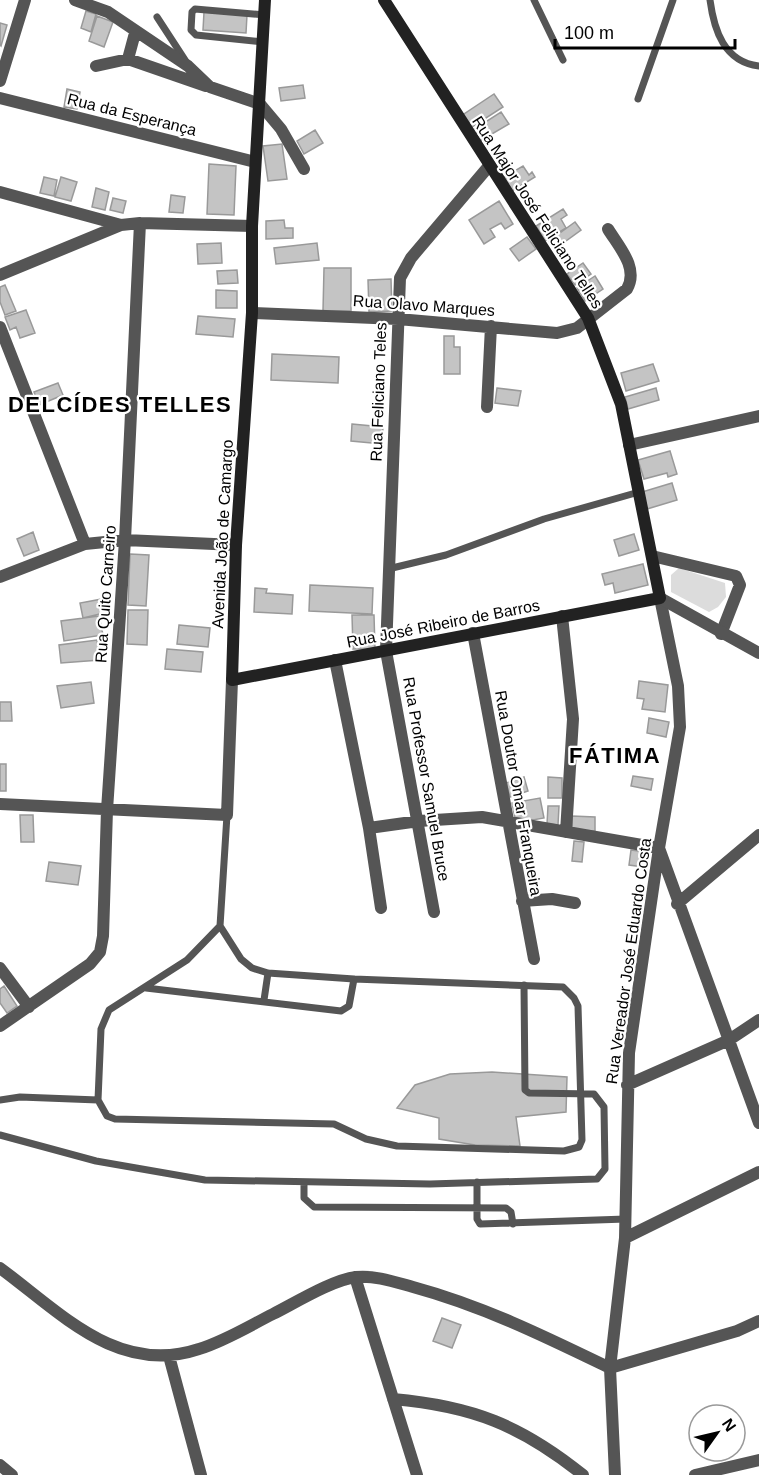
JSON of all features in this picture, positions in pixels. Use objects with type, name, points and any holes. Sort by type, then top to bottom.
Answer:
[{"type":"main road","name":"Avenida João de Camargo","points":[[232,680],[236,545],[252,313],[252,226],[265,0]]},
{"type":"main road","name":"Rua Major José Feliciano Telles","points":[[384,0],[588,318],[616,387],[660,598]]},
{"type":"main road","name":"Rua José Ribeiro de Barros","points":[[232,680],[660,598]]},
{"type":"street","points":[[0,81],[25,0]]},
{"type":"street","points":[[75,0],[108,12],[135,33],[189,66],[210,87]]},
{"type":"street","points":[[128,59],[135,33]]},
{"type":"street","points":[[96,66],[128,59],[260,104],[280,129],[304,169]]},
{"type":"street","name":"Rua da Esperança","points":[[0,98],[255,162]]},
{"type":"street","name":"Rua Feliciano Teles","points":[[386,651],[400,278],[411,258],[489,166]]},
{"type":"street","points":[[0,192],[121,225]]},
{"type":"street","points":[[0,275],[121,225],[140,223],[252,226]]},
{"type":"street","name":"Rua Quito Carneiro","points":[[29,1007],[90,964],[100,952],[103,936],[140,223]]},
{"type":"street","name":"Rua Olavo Marques","points":[[252,313],[398,319],[557,333],[578,328],[627,289],[632,280],[629,264],[608,229]]},
{"type":"street","points":[[487,407],[491,326]]},
{"type":"street","points":[[0,327],[85,543]]},
{"type":"street","points":[[629,445],[759,416]]},
{"type":"street","points":[[0,577],[85,543],[125,540],[236,545]]},
{"type":"street","points":[[652,556],[736,576],[740,585],[722,634]]},
{"type":"street","points":[[660,598],[759,653]]},
{"type":"street","name":"Rua Vereador José Eduardo Costa","points":[[615,1475],[610,1368],[625,1238],[627,1085],[633,1021],[681,709],[660,598]]},
{"type":"street","points":[[562,616],[573,719],[566,832]]},
{"type":"street","name":"Rua Doutor Omar Franqueira","points":[[473,633],[534,959]]},
{"type":"street","name":"Rua Professor Samuel Bruce","points":[[386,651],[434,912]]},
{"type":"street","points":[[335,660],[369,828],[381,908]]},
{"type":"street","name":"Avenida João de Camargo","points":[[227,815],[232,680]]},
{"type":"street","points":[[0,804],[227,815]]},
{"type":"street","points":[[369,828],[419,821],[482,817],[659,848],[677,904],[759,1123]]},
{"type":"street","points":[[677,904],[759,835]]},
{"type":"street","points":[[522,901],[544,899],[575,903]]},
{"type":"street","points":[[0,968],[29,1007],[0,1026]]},
{"type":"street","points":[[627,1085],[729,1040],[759,1020]]},
{"type":"street","points":[[625,1238],[759,1172]]},
{"type":"street","points":[[0,1268],[92,1336],[126,1353],[169,1356],[217,1342],[355,1277],[385,1280],[442,1295],[516,1322],[610,1368],[736,1331],[759,1321]]},
{"type":"street","points":[[355,1277],[417,1475]]},
{"type":"street","points":[[169,1356],[200,1475]]},
{"type":"street","points":[[393,1399],[469,1410],[498,1421],[558,1455],[583,1475]]},
{"type":"street","points":[[694,1475],[759,1460]]},
{"type":"street","points":[[0,1465],[12,1475]]},
{"type":"lane","points":[[534,0],[563,60]]},
{"type":"lane","points":[[638,99],[673,0]]},
{"type":"lane","points":[[710,0],[713,23],[720,40],[731,54],[759,66]]},
{"type":"lane","points":[[263,42],[194,34],[192,12],[199,9],[264,15]]},
{"type":"lane","points":[[157,17],[189,66]]},
{"type":"lane","points":[[388,569],[446,555],[544,519],[639,492]]},
{"type":"lane","name":"Avenida João de Camargo","points":[[220,926],[227,815]]},
{"type":"lane","points":[[220,926],[241,959],[252,968],[268,973],[354,980],[563,987],[574,998],[578,1006],[582,1140],[579,1147],[564,1151],[397,1146],[366,1139],[334,1124],[115,1119],[107,1116],[98,1100],[104,1019],[118,1003],[146,988],[187,960],[220,926]]},
{"type":"lane","points":[[264,1000],[268,973]]},
{"type":"lane","points":[[146,988],[345,1010],[351,1000],[354,980]]},
{"type":"lane","points":[[0,1135],[136,1169],[205,1180],[477,1182],[593,1180],[601,1177],[605,1168],[604,1107],[597,1096],[526,1092],[524,985]]},
{"type":"lane","points":[[0,1100],[20,1097],[98,1100]]},
{"type":"lane","points":[[304,1182],[304,1198],[314,1207],[509,1210],[513,1224]]},
{"type":"lane","points":[[477,1182],[477,1219],[480,1224],[626,1219]]},
{"type":"shaded area","points":[[679,568],[725,583],[726,597],[718,607],[709,612],[671,592],[671,575]]},
{"type":"building","points":[[86,11],[96,14],[91,32],[81,28]]},
{"type":"building","points":[[204,12],[247,15],[246,33],[203,30]]},
{"type":"building","points":[[97,16],[113,22],[104,47],[89,41]]},
{"type":"building","points":[[0,23],[7,25],[1,46],[0,45]]},
{"type":"building","points":[[303,85],[305,98],[281,101],[279,88]]},
{"type":"building","points":[[67,89],[80,92],[77,109],[64,107]]},
{"type":"building","points":[[494,94],[503,107],[469,129],[461,116]]},
{"type":"building","points":[[501,112],[509,124],[480,141],[473,130]]},
{"type":"building","points":[[315,130],[323,143],[304,154],[297,141]]},
{"type":"building","points":[[282,144],[287,179],[268,181],[263,146]]},
{"type":"building","points":[[209,164],[236,166],[234,215],[207,214]]},
{"type":"building","points":[[523,166],[529,175],[532,172],[535,177],[509,193],[501,179]]},
{"type":"building","points":[[44,177],[57,180],[54,196],[40,193]]},
{"type":"building","points":[[61,177],[77,182],[71,201],[55,197]]},
{"type":"building","points":[[96,188],[109,192],[105,210],[92,207]]},
{"type":"building","points":[[171,195],[185,197],[183,213],[169,212]]},
{"type":"building","points":[[113,198],[126,201],[123,213],[110,210]]},
{"type":"building","points":[[499,201],[513,224],[505,229],[501,223],[490,229],[495,237],[484,244],[469,220]]},
{"type":"building","points":[[563,209],[567,215],[561,219],[566,228],[545,241],[536,226]]},
{"type":"building","points":[[284,220],[285,228],[293,228],[293,238],[266,239],[266,221]]},
{"type":"building","points":[[575,222],[581,230],[555,249],[549,241]]},
{"type":"building","points":[[527,237],[536,249],[519,261],[510,249]]},
{"type":"building","points":[[221,243],[222,263],[198,264],[197,244]]},
{"type":"building","points":[[317,243],[319,260],[276,264],[274,248]]},
{"type":"building","points":[[583,263],[591,274],[575,285],[567,274]]},
{"type":"building","points":[[324,268],[351,268],[351,311],[323,311]]},
{"type":"building","points":[[237,270],[238,283],[218,284],[217,271]]},
{"type":"building","points":[[595,276],[603,289],[585,301],[577,288]]},
{"type":"building","points":[[391,279],[392,311],[369,312],[368,280]]},
{"type":"building","points":[[5,285],[16,311],[5,315],[0,302],[0,287]]},
{"type":"building","points":[[216,290],[237,291],[237,308],[216,308]]},
{"type":"building","points":[[26,310],[35,333],[20,338],[16,327],[10,330],[5,317]]},
{"type":"building","points":[[198,316],[235,319],[233,337],[196,334]]},
{"type":"building","points":[[444,336],[454,336],[454,347],[460,347],[460,374],[444,374]]},
{"type":"building","points":[[272,354],[339,357],[338,383],[271,380]]},
{"type":"building","points":[[653,364],[659,381],[626,391],[621,373]]},
{"type":"building","points":[[58,383],[63,395],[39,405],[34,392]]},
{"type":"building","points":[[497,388],[521,391],[518,406],[495,403]]},
{"type":"building","points":[[656,388],[659,400],[628,409],[625,397]]},
{"type":"building","points":[[352,424],[383,427],[382,444],[351,441]]},
{"type":"building","points":[[670,451],[677,474],[668,477],[667,473],[644,479],[638,460]]},
{"type":"building","points":[[672,483],[677,500],[647,509],[642,492]]},
{"type":"building","points":[[33,532],[39,550],[24,556],[17,539]]},
{"type":"building","points":[[634,534],[639,550],[619,556],[614,540]]},
{"type":"building","points":[[130,554],[149,555],[146,606],[128,605]]},
{"type":"building","points":[[643,564],[648,585],[615,593],[613,583],[605,585],[602,574]]},
{"type":"building","points":[[310,585],[373,588],[372,614],[309,611]]},
{"type":"building","points":[[255,588],[267,589],[266,593],[293,595],[292,614],[254,612]]},
{"type":"building","points":[[102,599],[104,613],[83,618],[80,603]]},
{"type":"building","points":[[128,610],[148,610],[147,645],[127,644]]},
{"type":"building","points":[[352,615],[374,615],[375,649],[353,649]]},
{"type":"building","points":[[99,616],[103,635],[64,641],[61,621]]},
{"type":"building","points":[[179,625],[210,628],[208,647],[177,644]]},
{"type":"building","points":[[97,640],[100,660],[61,663],[59,645]]},
{"type":"building","points":[[167,649],[203,652],[201,672],[165,669]]},
{"type":"building","points":[[639,681],[668,685],[665,712],[642,709],[644,699],[637,698]]},
{"type":"building","points":[[91,682],[94,703],[61,708],[57,686]]},
{"type":"building","points":[[0,702],[11,702],[12,721],[0,721]]},
{"type":"building","points":[[649,718],[669,722],[666,737],[647,733]]},
{"type":"building","points":[[0,764],[6,764],[6,791],[0,791]]},
{"type":"building","points":[[633,776],[653,779],[651,790],[631,786]]},
{"type":"building","points":[[524,777],[528,791],[510,797],[506,783]]},
{"type":"building","points":[[548,777],[562,778],[562,798],[548,798]]},
{"type":"building","points":[[540,798],[544,818],[516,823],[512,803]]},
{"type":"building","points":[[548,806],[559,806],[558,825],[547,824]]},
{"type":"building","points":[[20,815],[33,815],[34,842],[21,842]]},
{"type":"building","points":[[572,816],[595,817],[595,831],[572,830]]},
{"type":"building","points":[[574,841],[584,842],[582,862],[572,861]]},
{"type":"building","points":[[631,850],[646,852],[643,867],[629,865]]},
{"type":"building","points":[[49,862],[81,866],[78,885],[46,881]]},
{"type":"building","points":[[4,986],[17,1006],[7,1013],[0,1003],[0,989]]},
{"type":"building","points":[[492,1072],[567,1077],[566,1112],[516,1117],[520,1146],[475,1145],[439,1139],[439,1118],[397,1108],[415,1085],[450,1074]]},
{"type":"building","points":[[442,1318],[461,1325],[452,1348],[433,1341]]},
{"type":"district","name":"DELCÍDES TELLES","points":[[120,404]]},
{"type":"district","name":"FÁTIMA","points":[[615,755]]}]
